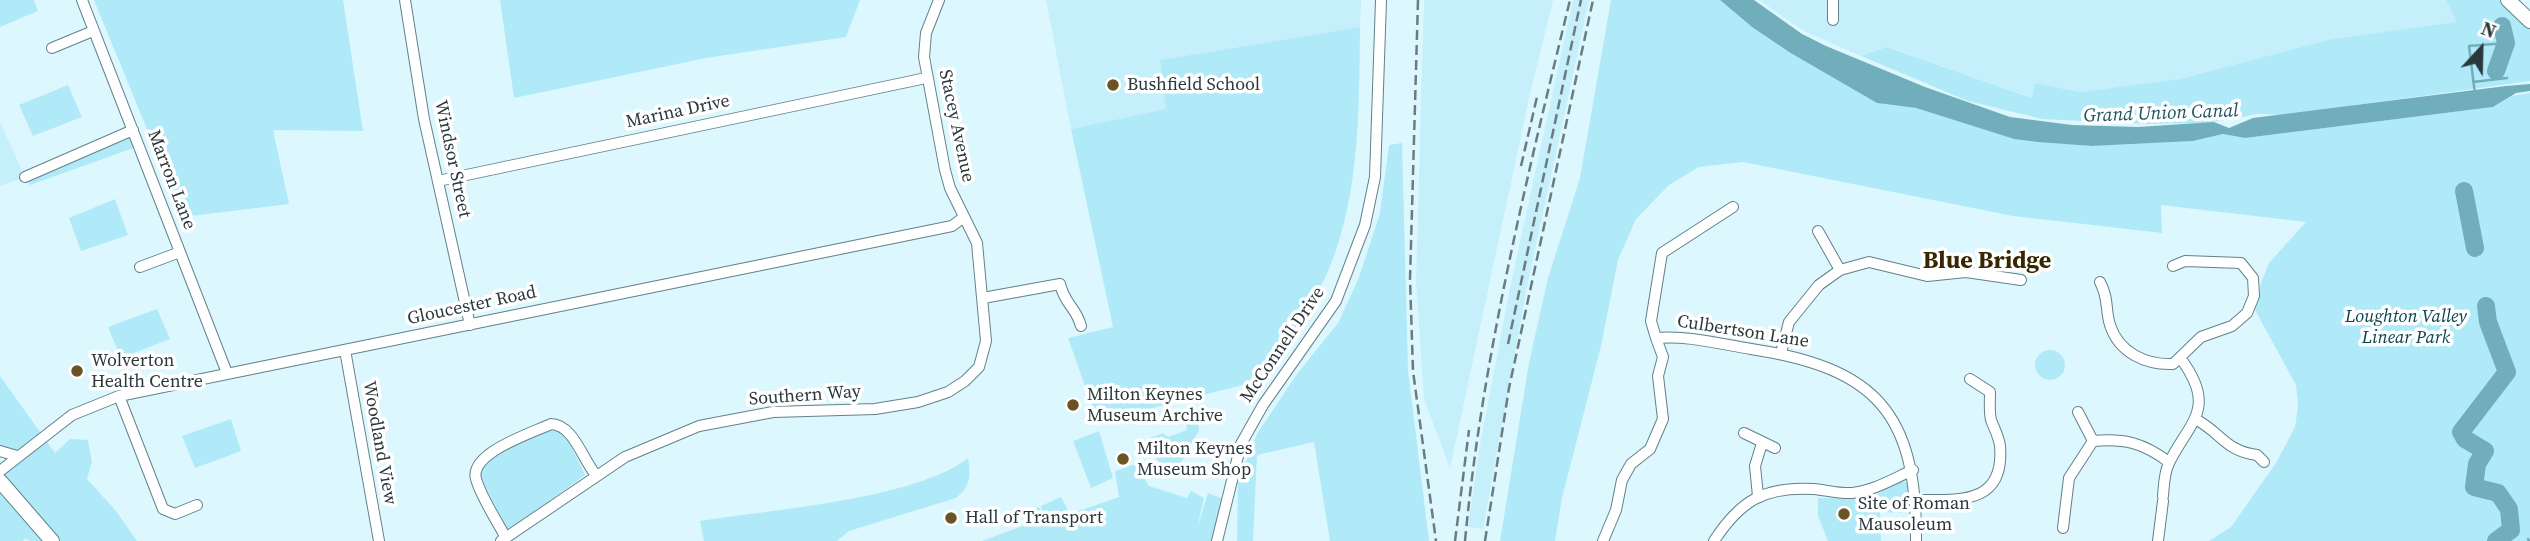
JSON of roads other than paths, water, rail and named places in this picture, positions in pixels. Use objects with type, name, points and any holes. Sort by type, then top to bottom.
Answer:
[{"type":"street","name":"Marron Lane","points":[[82,0],[227,373]]},
{"type":"street","name":"Windsor Street","points":[[405,0],[438,181],[470,325]]},
{"type":"street","name":"Stacey Avenue","points":[[939,0],[926,33],[926,78],[945,170],[964,217]]},
{"type":"street","name":"McConnell Drive","points":[[1217,541],[1241,444],[1263,405],[1336,301],[1366,225],[1375,177],[1381,0]]},
{"type":"street","points":[[1833,0],[1833,20]]},
{"type":"street","points":[[2508,0],[2530,21]]},
{"type":"street","points":[[52,48],[93,31]]},
{"type":"street","name":"Marina Drive","points":[[438,181],[926,78]]},
{"type":"street","points":[[25,177],[133,130]]},
{"type":"street","name":"Culbertson Lane","points":[[1733,207],[1662,253],[1651,321],[1656,338],[1674,337],[1781,353],[1815,361],[1851,379],[1877,399],[1901,432],[1913,470],[1916,541]]},
{"type":"street","name":"Southern Way","points":[[503,540],[625,457],[699,426],[773,412],[875,409],[918,402],[948,392],[979,367],[986,341],[977,243],[964,217]]},
{"type":"street","name":"Gloucester Road","points":[[0,471],[72,415],[118,396],[952,226],[964,217]]},
{"type":"street","points":[[1818,231],[1840,270]]},
{"type":"street","points":[[140,267],[180,252]]},
{"type":"street","points":[[2100,282],[2108,297],[2110,326],[2128,351],[2154,364],[2173,364],[2202,337],[2241,321],[2254,296],[2253,278],[2241,263],[2185,261],[2174,266]]},
{"type":"street","points":[[1781,353],[1789,322],[1819,285],[1840,270],[1869,262],[1927,276],[1966,272],[2021,280]]},
{"type":"street","points":[[983,298],[1060,284],[1064,301],[1077,313],[1081,326]]},
{"type":"street","points":[[1603,541],[1616,510],[1622,480],[1631,464],[1650,449],[1663,419],[1658,376],[1662,357],[1656,338]]},
{"type":"street","name":"Woodland View","points":[[345,350],[379,541]]},
{"type":"street","points":[[2158,541],[2169,462],[2197,420],[2195,385],[2181,359]]},
{"type":"street","points":[[1916,500],[1968,499],[1983,493],[1994,483],[2000,465],[2000,443],[1991,418],[1990,392],[1970,379]]},
{"type":"street","points":[[118,396],[163,509],[175,514],[197,505]]},
{"type":"street","points":[[2078,412],[2093,441]]},
{"type":"street","points":[[2197,420],[2218,433],[2225,444],[2240,453],[2257,455],[2264,462]]},
{"type":"street","points":[[503,540],[476,478],[477,466],[485,455],[551,424],[558,424],[570,433],[596,475]]},
{"type":"street","points":[[1744,433],[1775,448]]},
{"type":"street","points":[[2093,441],[2121,439],[2134,442],[2147,446],[2169,462]]},
{"type":"street","points":[[2063,528],[2069,478],[2093,441]]},
{"type":"street","points":[[1758,496],[1755,466],[1762,443]]},
{"type":"street","points":[[0,451],[17,456]]},
{"type":"street","points":[[1714,541],[1730,517],[1758,496],[1783,490],[1849,494],[1868,491],[1913,470]]},
{"type":"street","points":[[0,481],[52,541]]},
{"type":"waterway","points":[[2496,71],[2506,43],[2502,26]]},
{"type":"waterway","points":[[2475,94],[2469,46],[2506,43]]},
{"type":"waterway","points":[[2473,82],[2507,78]]},
{"type":"waterway","points":[[2464,191],[2475,248]]},
{"type":"waterway","points":[[2486,306],[2488,322],[2507,372],[2461,432],[2465,439],[2485,451],[2477,464],[2474,487],[2498,493],[2509,509],[2511,530],[2496,541]]},
{"type":"railway","points":[[1418,0],[1410,279],[1413,371],[1436,541]]},
{"type":"railway","points":[[1465,541],[1494,337],[1522,201],[1570,0]]},
{"type":"railway","points":[[1508,344],[1581,0]]},
{"type":"railway","points":[[1485,541],[1509,388],[1593,0]]},
{"type":"railway","points":[[1521,166],[1537,97]]},
{"type":"railway","points":[[1455,541],[1469,430]]},
{"type":"place","name":"Bushfield School","points":[[1113,85]]},
{"type":"place","name":"Wolverton Health Centre","points":[[77,371]]},
{"type":"place","name":"Milton Keynes Museum Archive","points":[[1073,405]]},
{"type":"place","name":"Milton Keynes Museum Shop","points":[[1123,459]]},
{"type":"place","name":"Site of Roman Mausoleum","points":[[1844,514]]},
{"type":"place","name":"Hall of Transport","points":[[951,518]]},
{"type":"district","name":"Blue Bridge","points":[[1987,262]]},
{"type":"water label","name":"Grand Union Canal","points":[[2161,114]]},
{"type":"park label","name":"Loughton Valley Linear Park","points":[[2406,327]]}]
